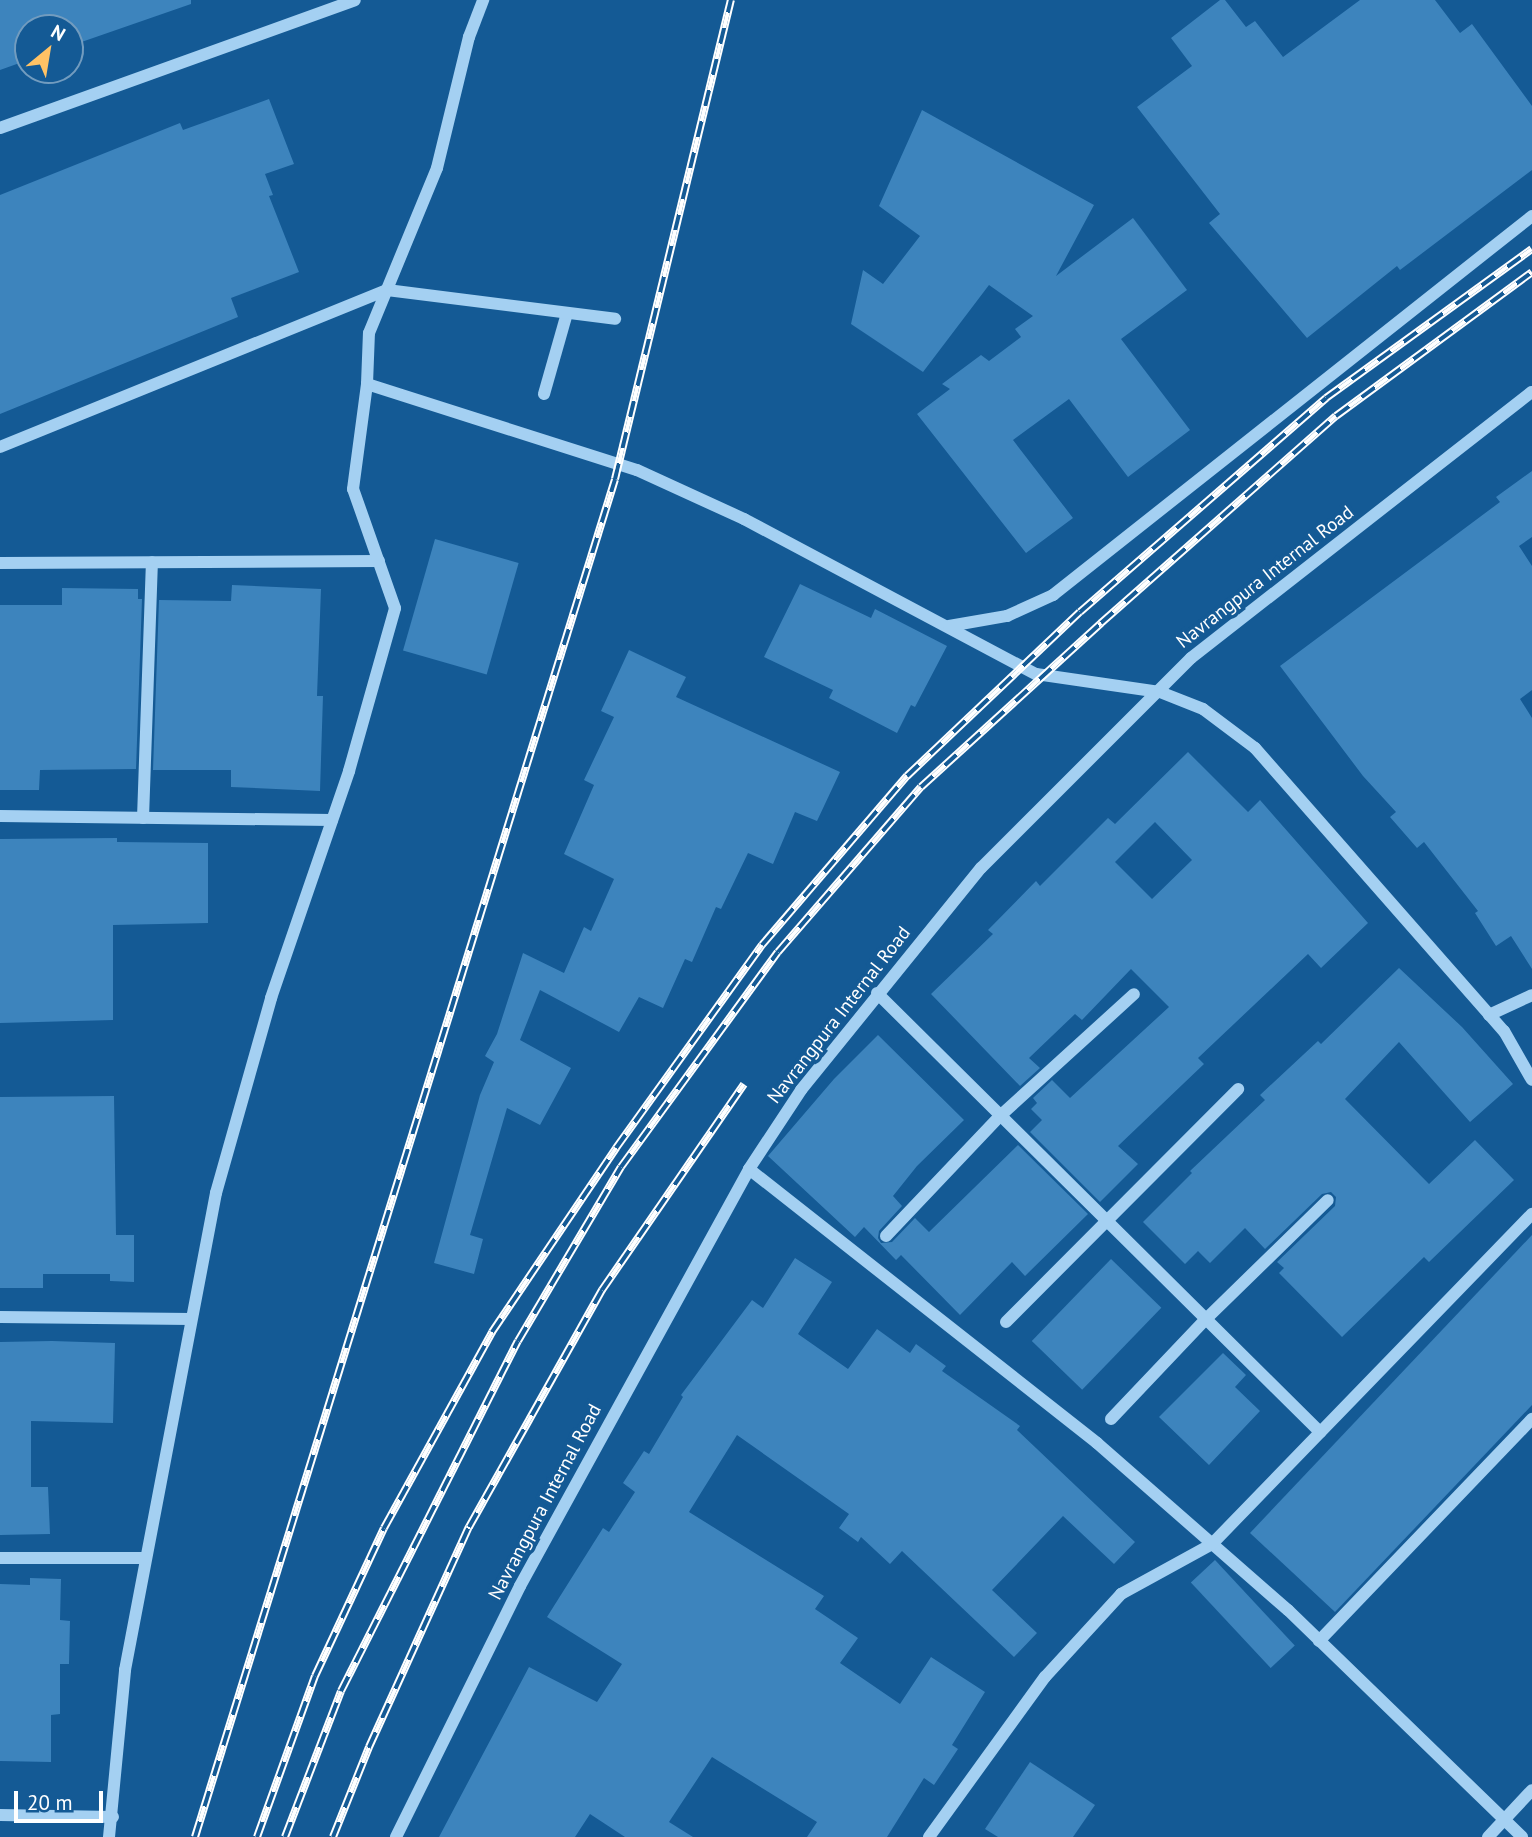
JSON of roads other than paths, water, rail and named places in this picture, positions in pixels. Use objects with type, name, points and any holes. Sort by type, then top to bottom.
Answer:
[{"type":"street","points":[[0,128],[355,0]]},
{"type":"street","points":[[109,1837],[125,1670],[216,1193],[271,998],[332,820],[395,608],[353,489],[367,384],[369,333],[437,168],[469,37],[483,0]]},
{"type":"street","points":[[949,626],[1007,616],[1053,595],[1532,216]]},
{"type":"street","points":[[0,447],[387,290],[615,319]]},
{"type":"street","points":[[544,394],[567,313]]},
{"type":"street","points":[[367,384],[637,470],[744,519],[1036,674],[1160,692],[1203,709],[1255,748],[1504,1031],[1532,1080]]},
{"type":"street","name":"Navrangpura Internal Road","points":[[396,1837],[520,1586],[749,1170],[801,1090],[877,993],[981,868],[1160,692],[1191,658],[1532,392]]},
{"type":"street","points":[[0,563],[379,561]]},
{"type":"street","points":[[143,818],[152,562]]},
{"type":"street","points":[[0,816],[332,820]]},
{"type":"street","points":[[877,993],[1320,1432]]},
{"type":"street","points":[[886,1236],[1000,1116],[1134,994]]},
{"type":"street","points":[[1489,1015],[1532,995]]},
{"type":"street","points":[[1006,1322],[1238,1089]]},
{"type":"street","points":[[749,1170],[1097,1443],[1319,1641],[1522,1837]]},
{"type":"street","points":[[1111,1419],[1206,1319],[1328,1200]]},
{"type":"street","points":[[929,1837],[1045,1677],[1121,1594],[1212,1544],[1532,1214]]},
{"type":"street","points":[[0,1317],[191,1319]]},
{"type":"street","points":[[1319,1641],[1532,1419]]},
{"type":"street","points":[[0,1558],[145,1558]]},
{"type":"street","points":[[1488,1837],[1532,1790]]},
{"type":"street","points":[[0,1815],[113,1817]]},
{"type":"railway","points":[[195,1837],[615,479],[731,0]]},
{"type":"railway","points":[[257,1837],[315,1676],[384,1528],[492,1332],[616,1148],[762,945],[907,776],[1080,612],[1326,398],[1532,249]]},
{"type":"railway","points":[[285,1837],[341,1691],[518,1341],[621,1167],[778,952],[921,787],[1101,623],[1336,416],[1532,272]]},
{"type":"railway","points":[[333,1837],[369,1747],[469,1527],[602,1290],[744,1084]]}]
